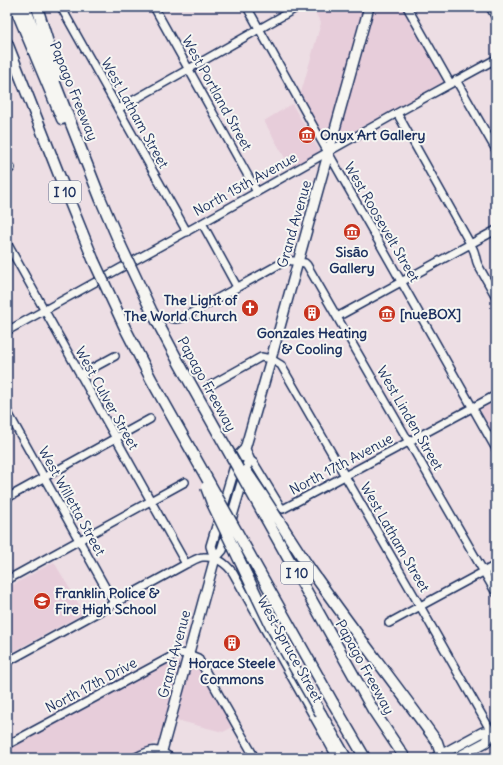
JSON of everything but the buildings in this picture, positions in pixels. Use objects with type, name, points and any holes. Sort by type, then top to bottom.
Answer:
[{"type":"highway","points":[[15,7],[67,130],[101,200]]},
{"type":"highway","name":"Papago Freeway","points":[[25,7],[101,200],[150,310],[399,758]]},
{"type":"highway","points":[[37,7],[54,62],[59,92]]},
{"type":"highway","name":"I 10","points":[[8,43],[38,124],[93,259],[137,352],[365,758]]},
{"type":"highway","points":[[7,62],[38,124]]},
{"type":"highway","points":[[220,436],[261,493],[300,555],[339,610],[437,742],[439,757]]},
{"type":"highway","points":[[196,459],[212,503],[271,626],[346,758]]},
{"type":"highway","points":[[333,703],[360,758]]},
{"type":"highway","points":[[373,710],[404,758]]},
{"type":"main road","name":"Grand Avenue","points":[[215,558],[211,546],[238,456],[245,449],[369,7]]},
{"type":"main road","points":[[245,449],[249,459]]},
{"type":"main road","name":"Grand Avenue","points":[[161,755],[215,558],[222,550],[249,459]]},
{"type":"main road","points":[[439,757],[483,732],[494,732]]},
{"type":"main road","points":[[456,758],[486,742],[494,732]]},
{"type":"street","name":"West Latham Street","points":[[61,7],[187,232]]},
{"type":"street","name":"West Portland Street","points":[[154,7],[256,192]]},
{"type":"street","name":"West Roosevelt Street","points":[[247,7],[496,449]]},
{"type":"street","points":[[118,109],[298,7]]},
{"type":"street","points":[[407,7],[496,150]]},
{"type":"street","points":[[490,7],[496,18]]},
{"type":"street","name":"North 15th Avenue","points":[[7,332],[496,58]]},
{"type":"street","points":[[397,113],[471,244],[475,252],[476,261],[496,297]]},
{"type":"street","points":[[202,223],[237,288]]},
{"type":"street","points":[[337,317],[496,230]]},
{"type":"street","name":"West Culver Street","points":[[7,243],[186,564]]},
{"type":"street","points":[[170,318],[182,318],[287,260],[298,262]]},
{"type":"street","name":"West Linden Street","points":[[298,262],[305,263],[307,265],[496,593]]},
{"type":"street","points":[[80,375],[115,356]]},
{"type":"street","points":[[209,386],[261,357],[271,359]]},
{"type":"street","name":"West Latham Street","points":[[271,359],[281,365],[494,732]]},
{"type":"street","name":"North 17th Avenue","points":[[249,459],[254,463],[283,510],[496,395]]},
{"type":"street","name":"West Willetta Street","points":[[7,410],[114,604]]},
{"type":"street","points":[[7,498],[150,419]]},
{"type":"street","points":[[238,456],[249,459]]},
{"type":"street","points":[[7,579],[185,482]]},
{"type":"street","points":[[7,662],[202,556],[215,558]]},
{"type":"street","name":"West Spruce Street","points":[[215,558],[228,566],[233,573],[337,758]]},
{"type":"street","points":[[389,624],[496,565]]},
{"type":"street","name":"North 17th Drive","points":[[7,745],[178,652],[188,654]]},
{"type":"street","points":[[188,654],[198,658],[255,758]]},
{"type":"street","points":[[134,758],[147,751],[154,750],[161,755],[171,758]]},
{"type":"shaded area","points":[[312,7],[403,7],[445,81],[347,135],[321,135],[300,96],[321,23]]},
{"type":"shaded area","points":[[292,104],[319,150],[318,153],[290,167],[264,121]]},
{"type":"shaded area","points":[[496,401],[496,440],[481,412],[482,408]]},
{"type":"shaded area","name":"Franklin Police & Fire High School","points":[[54,562],[84,613],[7,655],[7,588]]},
{"type":"shaded area","points":[[176,658],[179,660],[180,665],[159,741],[127,758],[15,758],[11,750],[12,747]]},
{"type":"shaded area","points":[[196,663],[233,727],[223,732],[176,720],[191,666]]},
{"type":"place","name":"Onyx Art Gallery","points":[[307,135]]},
{"type":"place","name":"Sisāo Gallery","points":[[352,232]]},
{"type":"place","name":"The Light of The World Church","points":[[250,308]]},
{"type":"place","name":"Gonzales Heating & Cooling","points":[[312,313]]},
{"type":"place","name":"[nueBOX]","points":[[387,314]]},
{"type":"place","name":"Franklin Police & Fire High School","points":[[42,601]]},
{"type":"place","name":"Horace Steele Commons","points":[[232,643]]}]
